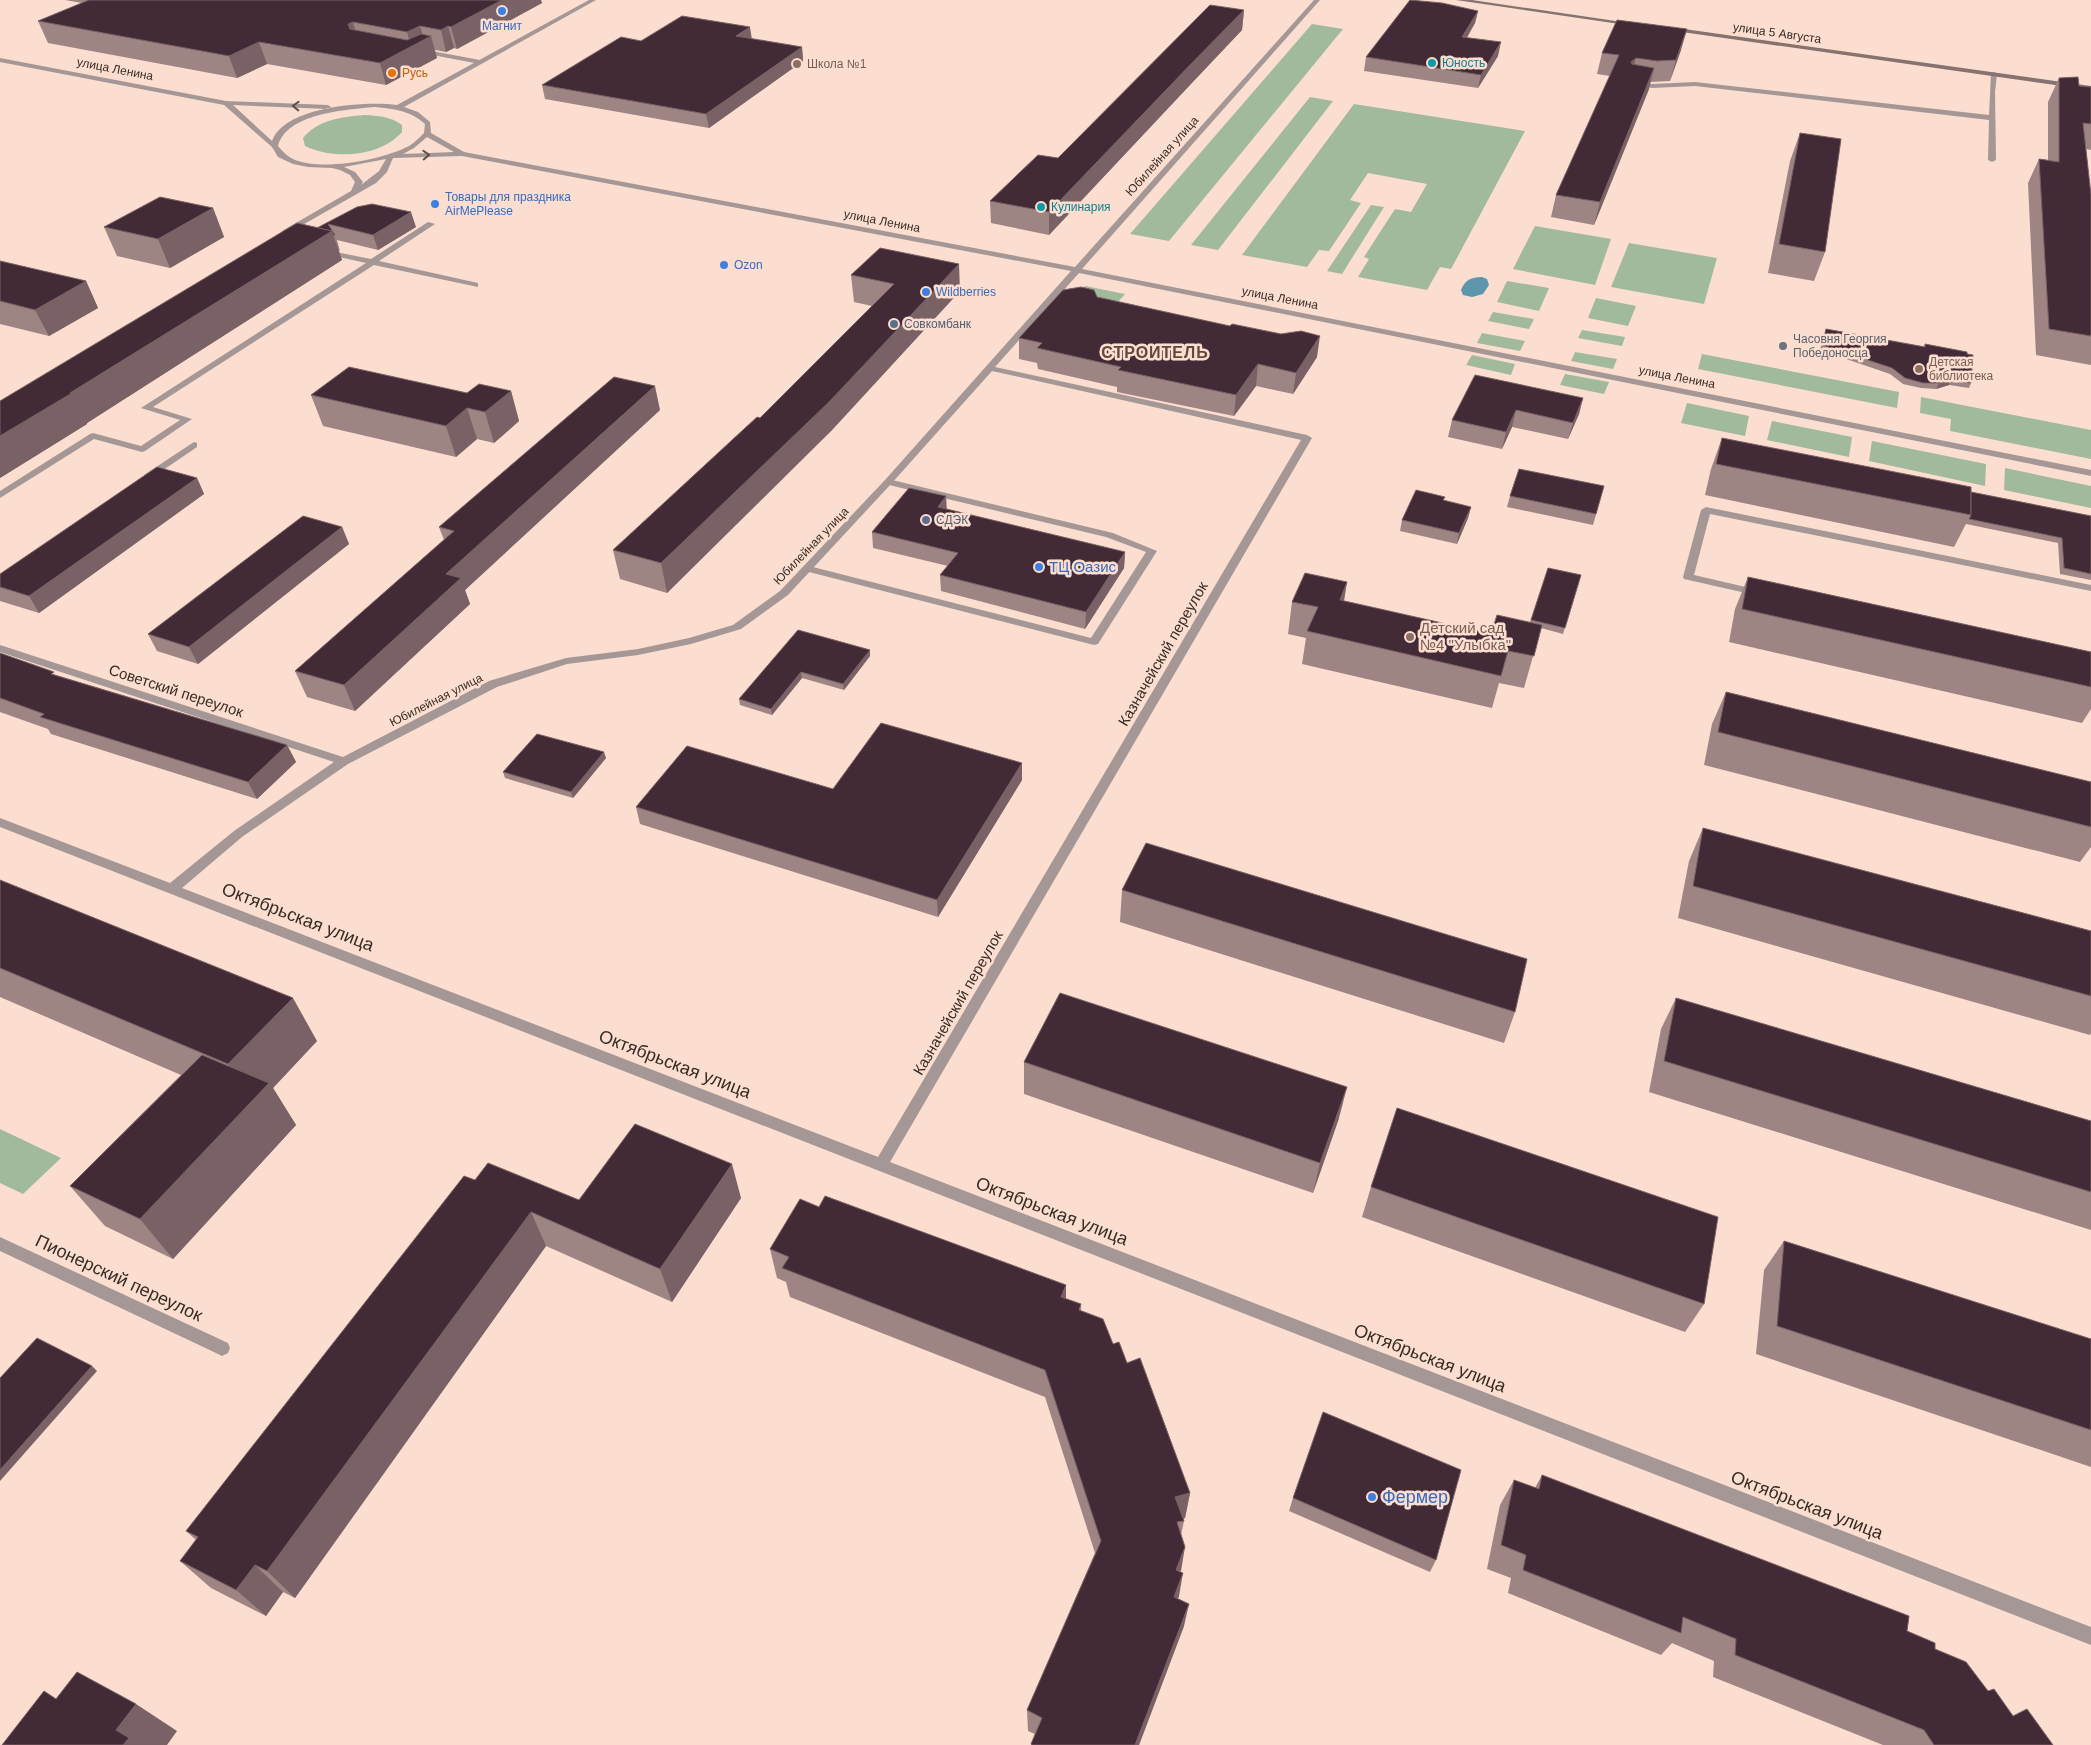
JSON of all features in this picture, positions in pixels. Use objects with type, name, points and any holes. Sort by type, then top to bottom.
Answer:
[{"type":"street","points":[[399,108],[593,0]]},
{"type":"street","name":"Юбилейная улица","points":[[172,889],[238,834],[344,761],[493,684],[566,661],[638,652],[691,641],[737,627],[784,593],[809,569],[888,482],[1316,0]]},
{"type":"street","points":[[1459,0],[1638,25]]},
{"type":"street","name":"улица 5 Августа","points":[[1657,28],[2091,88]]},
{"type":"street","points":[[414,58],[426,52],[480,62]]},
{"type":"street","name":"улица Ленина","points":[[0,60],[226,103],[345,108]]},
{"type":"street","points":[[1992,160],[1994,74]]},
{"type":"street","points":[[1630,83],[1652,86],[1695,84],[1993,118]]},
{"type":"street","points":[[226,103],[274,146],[282,156],[295,161],[346,170],[356,176],[359,182],[355,191]]},
{"type":"street","points":[[274,146],[278,134],[293,123],[317,114],[345,108],[374,105],[399,108],[419,114],[428,123],[426,134],[413,146],[390,156],[361,163],[330,166]]},
{"type":"street","points":[[426,134],[462,154]]},
{"type":"street","points":[[390,156],[462,154]]},
{"type":"street","name":"улица Ленина","points":[[462,154],[1077,270],[2091,473]]},
{"type":"street","points":[[273,240],[383,172],[389,164],[390,156]]},
{"type":"street","points":[[0,495],[93,436],[142,449],[187,419],[146,408],[431,224]]},
{"type":"street","points":[[318,250],[475,285]]},
{"type":"street","name":"Казначейский переулок","points":[[881,1165],[1307,438],[990,368]]},
{"type":"street","points":[[137,484],[194,445]]},
{"type":"street","points":[[809,569],[1094,642],[1152,551],[1109,534],[888,482]]},
{"type":"street","points":[[1773,596],[1688,577],[1706,510],[2091,588]]},
{"type":"street","name":"Советский переулок","points":[[0,648],[344,761]]},
{"type":"street","name":"Октябрьская улица","points":[[0,822],[2091,1636]]},
{"type":"street","name":"Пионерский переулок","points":[[0,1244],[222,1348]]},
{"type":"green space","points":[[1312,24],[1343,29],[1169,241],[1130,234]]},
{"type":"green space","points":[[1310,97],[1333,101],[1218,250],[1191,245]]},
{"type":"green space","points":[[1354,104],[1525,131],[1451,269],[1440,267],[1427,290],[1358,277],[1369,259],[1364,257],[1395,209],[1411,212],[1427,184],[1368,173],[1350,200],[1361,203],[1329,251],[1319,250],[1307,267],[1242,255]]},
{"type":"green space","points":[[364,115],[393,120],[402,125],[402,132],[382,147],[356,154],[329,153],[305,146],[303,138],[323,123],[339,118]]},
{"type":"green space","points":[[1371,205],[1384,207],[1342,274],[1327,271]]},
{"type":"green space","points":[[1535,226],[1611,239],[1595,285],[1513,269]]},
{"type":"green space","points":[[1629,243],[1717,258],[1704,304],[1611,287]]},
{"type":"green space","points":[[1507,281],[1549,288],[1539,311],[1497,302]]},
{"type":"green space","points":[[1085,286],[1125,294],[1118,302],[1078,294]]},
{"type":"green space","points":[[1596,298],[1636,306],[1628,326],[1588,318]]},
{"type":"green space","points":[[1493,312],[1534,319],[1529,329],[1488,321]]},
{"type":"green space","points":[[1582,330],[1625,337],[1622,346],[1578,338]]},
{"type":"green space","points":[[1482,333],[1525,341],[1520,351],[1477,343]]},
{"type":"green space","points":[[1575,352],[1617,359],[1613,369],[1571,361]]},
{"type":"green space","points":[[1702,354],[1899,392],[1897,408],[1698,369]]},
{"type":"green space","points":[[1472,355],[1515,364],[1511,375],[1466,365]]},
{"type":"green space","points":[[1565,374],[1609,382],[1604,394],[1560,385]]},
{"type":"green space","points":[[1921,397],[2091,430],[2091,459],[1950,431],[1951,419],[1920,413]]},
{"type":"green space","points":[[1687,403],[1749,416],[1745,436],[1681,423]]},
{"type":"green space","points":[[1772,421],[1852,437],[1849,457],[1767,440]]},
{"type":"green space","points":[[1872,441],[1986,464],[1985,486],[1869,461]]},
{"type":"green space","points":[[2005,468],[2091,486],[2091,508],[2004,490]]},
{"type":"green space","points":[[0,1129],[61,1158],[23,1194],[0,1183]]},
{"type":"water","points":[[1482,277],[1487,279],[1489,285],[1483,294],[1472,297],[1463,295],[1461,290],[1467,281],[1472,278]]},
{"type":"building","points":[[89,0],[502,0],[451,27],[448,26],[441,30],[420,26],[407,32],[353,22],[348,24],[350,29],[407,40],[421,34],[431,36],[380,63],[259,42],[229,56],[38,21]]},
{"type":"building","points":[[1410,0],[1442,3],[1478,11],[1462,37],[1501,42],[1481,75],[1366,57]]},
{"type":"building","points":[[1210,5],[1244,10],[1049,212],[990,201],[1038,155],[1058,158]]},
{"type":"building","points":[[682,16],[750,27],[736,36],[802,47],[706,114],[542,85],[621,37],[641,41]]},
{"type":"building","points":[[1617,20],[1687,29],[1676,60],[1657,61],[1636,58],[1631,62],[1632,64],[1654,68],[1600,202],[1556,195],[1619,55],[1602,53]]},
{"type":"building","points":[[2078,77],[2079,86],[2091,87],[2091,124],[2083,123],[2091,195],[2091,336],[2049,329],[2039,159],[2059,162],[2059,78]]},
{"type":"building","points":[[1800,133],[1841,139],[1825,252],[1779,244]]},
{"type":"building","points":[[160,197],[213,208],[158,239],[104,227]]},
{"type":"building","points":[[372,204],[411,212],[373,235],[328,224],[335,235],[333,235],[332,231],[317,228],[357,207]]},
{"type":"building","points":[[297,223],[332,231],[0,436],[0,401]]},
{"type":"building","points":[[880,248],[959,264],[829,402],[661,563],[613,550],[757,417],[760,418],[894,284],[851,275]]},
{"type":"building","points":[[0,261],[86,281],[35,310],[0,301]]},
{"type":"building","points":[[1081,287],[1094,290],[1097,297],[1230,326],[1232,324],[1281,334],[1301,331],[1320,336],[1296,373],[1258,364],[1236,395],[1118,370],[1121,367],[1037,348],[1042,343],[1019,338],[1063,290]]},
{"type":"building","points":[[1826,329],[1925,347],[1925,344],[1967,352],[1967,354],[1973,355],[1971,383],[1951,379],[1939,383],[1923,383],[1905,378],[1892,368],[1822,345]]},
{"type":"building","points":[[349,367],[467,393],[479,384],[511,391],[485,412],[467,408],[446,426],[311,395]]},
{"type":"building","points":[[1475,375],[1583,398],[1573,423],[1516,410],[1506,432],[1452,420]]},
{"type":"building","points":[[614,377],[655,386],[446,574],[461,578],[344,685],[295,671],[454,531],[439,527]]},
{"type":"building","points":[[1722,438],[1971,487],[1971,515],[1716,464]]},
{"type":"building","points":[[157,467],[197,478],[29,596],[0,587],[0,574]]},
{"type":"building","points":[[1519,469],[1604,486],[1596,514],[1510,496]]},
{"type":"building","points":[[909,488],[946,496],[938,507],[1125,552],[1086,612],[940,575],[958,553],[872,532]]},
{"type":"building","points":[[1416,490],[1445,497],[1443,500],[1471,507],[1459,533],[1402,520]]},
{"type":"building","points":[[1971,492],[2091,516],[2091,574],[2064,568],[2062,538],[1969,519],[1971,515]]},
{"type":"building","points":[[303,516],[342,527],[189,647],[148,634]]},
{"type":"building","points":[[1548,568],[1581,575],[1565,628],[1531,620]]},
{"type":"building","points":[[1305,573],[1347,582],[1340,600],[1491,634],[1497,615],[1542,625],[1534,656],[1508,651],[1501,676],[1307,631],[1318,607],[1292,602]]},
{"type":"building","points":[[1748,577],[2091,652],[2091,687],[1742,609]]},
{"type":"building","points":[[798,630],[870,650],[843,684],[801,672],[771,709],[739,699]]},
{"type":"building","points":[[0,653],[54,672],[51,674],[287,745],[248,782],[40,717],[44,714],[0,698]]},
{"type":"building","points":[[1726,692],[2091,782],[2091,827],[1718,732]]},
{"type":"building","points":[[881,723],[1022,763],[937,900],[636,807],[687,746],[833,789]]},
{"type":"building","points":[[537,734],[604,752],[571,792],[503,772]]},
{"type":"building","points":[[1703,828],[2091,931],[2091,996],[1693,886]]},
{"type":"building","points":[[1146,843],[1527,959],[1515,1012],[1122,890]]},
{"type":"building","points":[[0,880],[293,998],[228,1064],[0,968]]},
{"type":"building","points":[[1060,993],[1347,1087],[1320,1163],[1024,1062]]},
{"type":"building","points":[[1676,998],[2091,1121],[2091,1192],[1664,1061]]},
{"type":"building","points":[[202,1055],[269,1083],[140,1219],[70,1186]]},
{"type":"building","points":[[1397,1108],[1718,1217],[1704,1304],[1371,1187]]},
{"type":"building","points":[[635,1124],[732,1164],[660,1269],[531,1212],[267,1571],[255,1565],[236,1590],[180,1561],[198,1537],[186,1531],[464,1176],[475,1180],[488,1163],[579,1200]]},
{"type":"building","points":[[825,1196],[1066,1285],[1061,1297],[1081,1304],[1079,1310],[1103,1319],[1113,1344],[1119,1342],[1127,1363],[1140,1358],[1190,1493],[1175,1497],[1184,1521],[1177,1522],[1185,1547],[1176,1570],[1183,1573],[1174,1597],[1189,1604],[1135,1745],[1031,1744],[1042,1718],[1027,1710],[1101,1541],[1045,1370],[782,1268],[789,1257],[770,1249],[800,1199],[819,1207]]},
{"type":"building","points":[[1784,1241],[2091,1339],[2091,1430],[1777,1326]]},
{"type":"building","points":[[37,1338],[92,1366],[0,1470],[0,1378]]},
{"type":"building","name":"Фермер","points":[[1323,1412],[1461,1470],[1436,1560],[1293,1498]]},
{"type":"building","points":[[1542,1475],[1909,1616],[1907,1631],[1935,1643],[1935,1649],[1966,1662],[1988,1691],[1994,1689],[2013,1716],[2027,1709],[2053,1745],[1934,1745],[1924,1730],[1735,1655],[1736,1639],[1683,1617],[1681,1633],[1523,1570],[1526,1555],[1501,1545],[1514,1480],[1539,1489]]},
{"type":"building","points":[[77,1672],[136,1704],[116,1730],[129,1738],[123,1745],[2,1745],[44,1691],[56,1699]]},
{"type":"place","name":"Магнит","points":[[502,11]]},
{"type":"place","name":"Юность","points":[[1432,63]]},
{"type":"place","name":"Школа №1","points":[[797,64]]},
{"type":"place","name":"Русь","points":[[392,73]]},
{"type":"place","name":"Товары для праздника AirMePlease","points":[[435,204]]},
{"type":"place","name":"Кулинария","points":[[1041,207]]},
{"type":"place","name":"Ozon","points":[[724,265]]},
{"type":"place","name":"Wildberries","points":[[926,292]]},
{"type":"place","name":"Совкомбанк","points":[[894,324]]},
{"type":"place","name":"Часовня Георгия Победоносца","points":[[1783,346]]},
{"type":"place","name":"Детская библиотека","points":[[1919,369]]},
{"type":"place","name":"СДЭК","points":[[926,520]]},
{"type":"place","name":"ТЦ Оазис","points":[[1039,567]]},
{"type":"place","name":"Детский сад №4 \"Улыбка\"","points":[[1410,637]]},
{"type":"place","name":"Фермер","points":[[1372,1497]]},
{"type":"district","name":"СТРОИТЕЛЬ","points":[[1155,352]]}]
